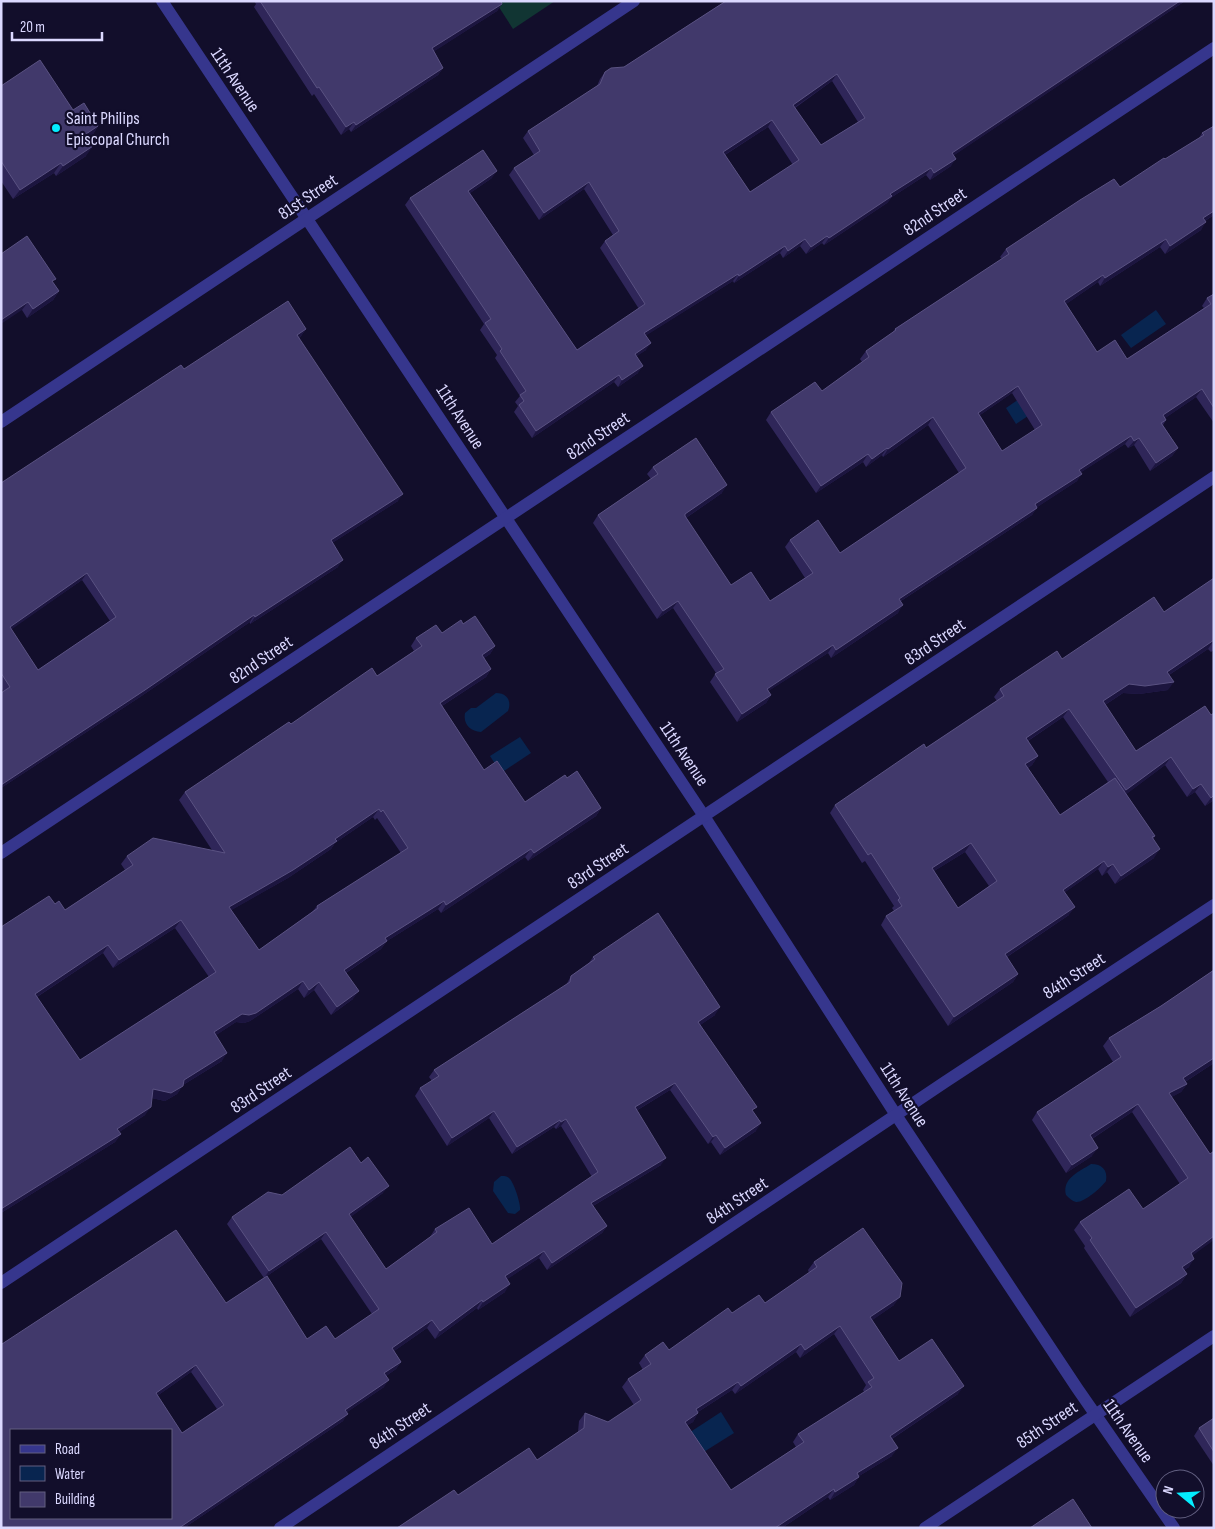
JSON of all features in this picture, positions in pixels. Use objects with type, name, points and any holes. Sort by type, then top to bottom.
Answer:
[{"type":"street","name":"11th Avenue","points":[[162,1],[704,816],[896,1115],[1095,1414],[1174,1528]]},
{"type":"street","name":"81st Street","points":[[1,422],[634,1]]},
{"type":"street","name":"82nd Street","points":[[1,853],[1214,48]]},
{"type":"street","name":"83rd Street","points":[[1,1283],[1214,477]]},
{"type":"street","name":"84th Street","points":[[280,1528],[896,1115],[1214,905]]},
{"type":"street","name":"85th Street","points":[[926,1528],[1214,1336]]},
{"type":"green space","points":[[495,1],[555,1],[513,29]]},
{"type":"water","points":[[1156,310],[1166,324],[1131,348],[1121,335]]},
{"type":"water","points":[[1035,388],[1046,404],[1016,424],[1006,408]]},
{"type":"water","points":[[496,693],[503,694],[508,698],[508,711],[481,732],[468,726],[465,720],[465,713],[471,708],[476,708]]},
{"type":"water","points":[[520,737],[531,753],[501,773],[490,756]]},
{"type":"water","points":[[1091,1164],[1103,1168],[1106,1174],[1106,1181],[1088,1197],[1079,1202],[1073,1201],[1066,1195],[1065,1189],[1067,1184],[1073,1176]]},
{"type":"water","points":[[501,1176],[509,1178],[515,1189],[520,1210],[515,1214],[508,1213],[493,1191],[494,1182]]},
{"type":"water","points":[[721,1412],[734,1433],[691,1460],[678,1440]]},
{"type":"building","points":[[260,1],[501,1],[502,4],[432,48],[443,68],[356,125],[354,122],[346,127],[319,87],[317,88]]},
{"type":"building","points":[[726,1],[1180,1],[952,153],[956,159],[934,173],[931,168],[890,194],[892,196],[829,238],[827,236],[811,247],[805,239],[788,251],[785,246],[644,333],[651,343],[635,354],[643,366],[622,380],[619,375],[536,431],[519,405],[524,401],[520,395],[526,391],[500,351],[502,349],[485,323],[491,319],[410,198],[483,150],[497,171],[468,191],[577,350],[645,304],[605,241],[619,231],[589,182],[544,213],[514,168],[540,151],[528,131],[600,84],[605,72],[611,68],[624,67]],"holes":[[[837,74],[865,118],[821,145],[793,105]],[[772,120],[799,160],[750,192],[723,152]]]},
{"type":"building","name":"Saint Philips Episcopal Church","points":[[40,60],[73,110],[84,103],[98,126],[86,134],[93,146],[63,166],[61,163],[20,190],[1,161],[1,86]]},
{"type":"building","points":[[1214,126],[1214,211],[1203,218],[1206,222],[1170,246],[1166,239],[1105,278],[1103,275],[1064,301],[1097,352],[1115,340],[1127,359],[1211,304],[1207,298],[1214,294],[1214,408],[1202,389],[1163,415],[1166,420],[1161,423],[1178,448],[1156,463],[1139,438],[1134,441],[1131,436],[1079,470],[1082,474],[1035,504],[1037,508],[899,599],[903,605],[836,650],[833,645],[767,689],[771,695],[742,714],[715,674],[724,669],[678,601],[663,611],[598,515],[658,474],[653,467],[696,438],[727,485],[685,514],[685,516],[731,585],[751,572],[770,601],[813,573],[790,540],[818,520],[840,553],[966,468],[933,417],[872,459],[868,454],[821,486],[771,412],[815,382],[822,391],[869,357],[866,351],[895,329],[1009,254],[1006,249],[1114,179],[1120,187],[1204,135],[1202,133]],"holes":[[[1018,386],[1042,425],[1002,451],[978,413]]]},
{"type":"building","points":[[27,236],[56,279],[52,281],[59,291],[33,309],[28,302],[1,320],[1,254]]},
{"type":"building","points":[[288,301],[306,329],[297,335],[403,494],[331,540],[343,560],[255,617],[254,615],[1,785],[1,693],[10,687],[1,673],[1,483],[181,365],[184,369]],"holes":[[[87,573],[116,617],[38,670],[10,627]]]},
{"type":"building","points":[[1214,578],[1214,640],[1167,672],[1174,682],[1145,686],[1129,684],[1103,701],[1136,751],[1205,706],[1211,715],[1214,713],[1214,795],[1211,798],[1201,784],[1193,789],[1171,757],[1126,790],[1069,709],[1026,738],[1038,756],[1025,764],[1060,815],[1115,778],[1155,836],[1152,837],[1160,849],[1121,876],[1113,864],[1108,867],[1104,861],[1063,890],[1075,907],[1005,954],[1018,974],[954,1017],[886,916],[902,906],[898,900],[900,898],[871,853],[868,855],[835,805],[924,744],[926,748],[1004,696],[1000,689],[1057,651],[1062,659],[1154,597],[1164,612]],"holes":[[[971,843],[997,881],[958,908],[932,868]]]},
{"type":"building","points":[[475,616],[495,646],[482,655],[491,669],[440,703],[484,770],[497,761],[525,802],[565,775],[567,778],[577,771],[601,808],[534,853],[531,849],[446,905],[444,901],[385,938],[387,941],[344,970],[359,991],[337,1007],[319,982],[309,990],[303,981],[256,1013],[242,1014],[214,1032],[227,1053],[184,1080],[183,1086],[171,1093],[153,1089],[151,1107],[117,1129],[121,1134],[1,1209],[1,927],[49,896],[55,904],[59,901],[65,910],[133,865],[127,856],[153,838],[225,853],[185,792],[289,722],[291,724],[372,668],[377,676],[422,646],[416,638],[436,625],[442,633],[461,620],[463,624]],"holes":[[[379,809],[381,812],[383,810],[408,848],[317,906],[318,908],[259,950],[229,907],[293,870],[337,841],[335,839]],[[181,920],[216,972],[80,1060],[35,994],[108,945],[119,960]]]},
{"type":"building","points":[[658,913],[720,1007],[698,1022],[757,1107],[752,1110],[761,1123],[725,1148],[716,1135],[713,1137],[675,1083],[635,1107],[666,1158],[591,1203],[607,1226],[552,1263],[544,1251],[505,1276],[510,1284],[483,1302],[482,1300],[440,1331],[432,1320],[392,1348],[401,1362],[384,1373],[389,1380],[345,1410],[348,1414],[179,1528],[1,1528],[1,1343],[176,1230],[226,1303],[267,1276],[307,1339],[326,1326],[335,1339],[379,1309],[326,1232],[269,1271],[232,1217],[268,1192],[282,1195],[350,1147],[361,1163],[368,1157],[389,1186],[349,1214],[386,1269],[437,1232],[435,1229],[469,1208],[492,1244],[598,1172],[566,1119],[561,1122],[560,1120],[517,1147],[494,1111],[452,1138],[420,1088],[439,1076],[434,1070],[570,982],[571,976],[595,959],[593,957]],"holes":[[[196,1365],[224,1405],[182,1433],[156,1393]]]},
{"type":"building","points":[[1214,970],[1214,1058],[1183,1078],[1187,1084],[1169,1093],[1210,1154],[1214,1151],[1214,1236],[1191,1253],[1194,1259],[1182,1267],[1187,1274],[1136,1308],[1080,1222],[1129,1189],[1143,1209],[1188,1178],[1138,1104],[1090,1135],[1098,1148],[1072,1165],[1037,1112],[1121,1057],[1109,1038]]},
{"type":"building","points":[[863,1228],[902,1283],[900,1297],[870,1317],[899,1361],[932,1339],[964,1386],[890,1436],[898,1448],[857,1473],[859,1477],[835,1492],[834,1489],[775,1528],[397,1528],[454,1490],[458,1495],[529,1448],[537,1460],[584,1428],[585,1413],[608,1422],[641,1400],[628,1379],[651,1364],[645,1355],[663,1342],[669,1350],[728,1308],[732,1313],[759,1295],[765,1303],[817,1267],[814,1262]],"holes":[[[840,1326],[874,1378],[868,1382],[872,1387],[798,1434],[804,1442],[731,1490],[685,1422],[698,1413],[696,1409],[738,1382],[741,1386],[801,1344],[805,1350]]]},
{"type":"building","points":[[1214,1418],[1214,1452],[1199,1428]]},
{"type":"building","points":[[1073,1499],[1092,1528],[1030,1528]]},
{"type":"place","name":"Saint Philips Episcopal Church","points":[[56,128]]}]
